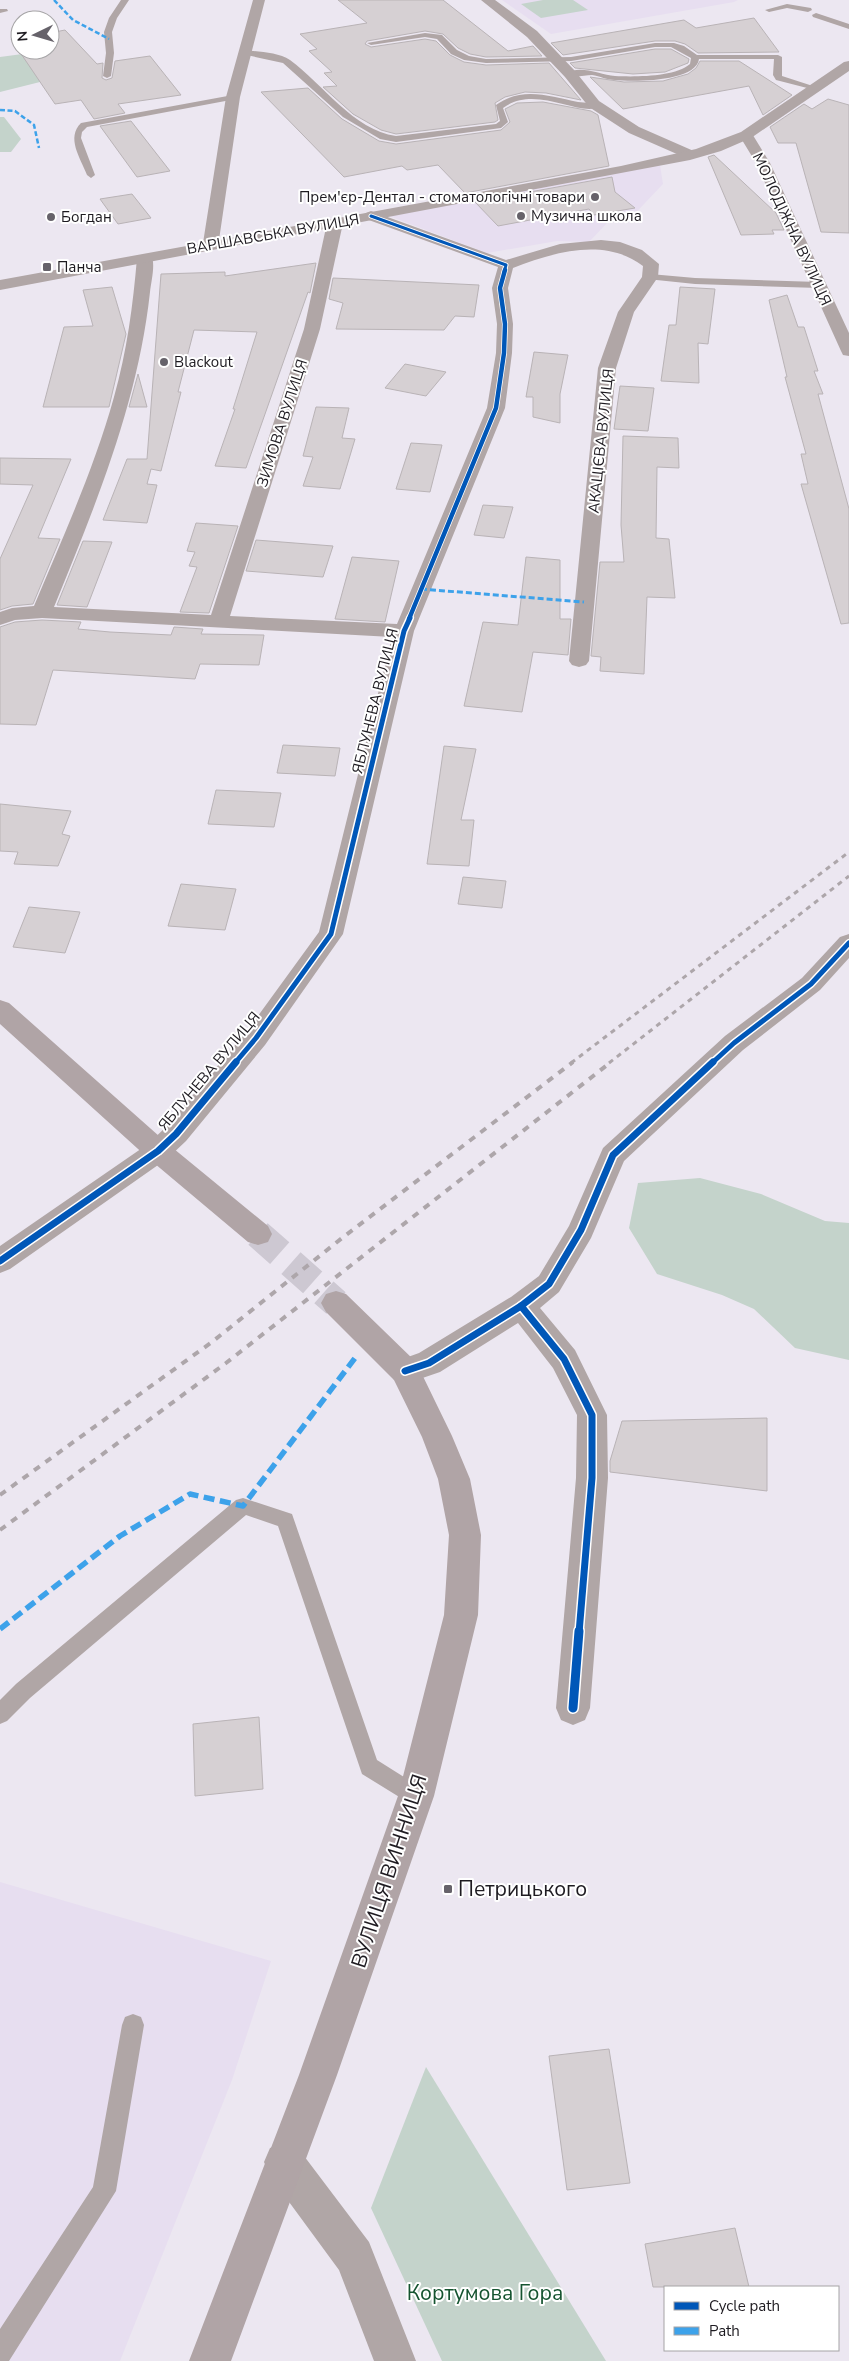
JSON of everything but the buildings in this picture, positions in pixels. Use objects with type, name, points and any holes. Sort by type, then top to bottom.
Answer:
[{"type":"main road","points":[[0,1009],[158,1151],[258,1234]]},
{"type":"main road","name":"ВУЛИЦЯ ВИННИЦЯ","points":[[210,2361],[332,2038],[416,1796],[461,1615],[465,1535],[454,1479],[437,1436],[405,1371],[336,1302]]},
{"type":"street","points":[[210,246],[233,97],[259,0]]},
{"type":"street","points":[[487,0],[532,34],[570,74],[596,106],[634,130],[692,155]]},
{"type":"street","name":"ВАРШАВСЬКА ВУЛИЦЯ","points":[[0,285],[612,172],[692,155],[732,142],[746,135],[849,65]]},
{"type":"street","name":"МОЛОДІЖНА ВУЛИЦЯ","points":[[746,135],[763,163],[849,351]]},
{"type":"street","points":[[371,216],[506,264],[528,256],[568,247],[612,246],[636,251],[651,264],[650,277]]},
{"type":"street","name":"ЗИМОВА ВУЛИЦЯ","points":[[219,620],[312,329],[334,223]]},
{"type":"street","points":[[42,612],[92,487],[124,392],[140,314],[145,258]]},
{"type":"street","name":"ЯБЛУНЕВА ВУЛИЦЯ","points":[[0,1261],[158,1151],[176,1134],[256,1038],[331,934],[404,631],[496,408],[504,354],[504,324],[500,288],[506,264]]},
{"type":"street","name":"АКАЦІЄВА ВУЛИЦЯ","points":[[579,661],[607,368],[626,312],[650,277]]},
{"type":"street","points":[[0,619],[12,614],[42,612],[404,631]]},
{"type":"street","points":[[405,1371],[429,1363],[521,1306],[548,1284],[581,1230],[613,1155],[734,1043],[811,984],[849,943]]},
{"type":"street","points":[[521,1306],[564,1360],[592,1415],[592,1478],[573,1708]]},
{"type":"street","points":[[284,2162],[354,2257],[395,2361]]},
{"type":"lane","points":[[107,76],[110,53],[108,32],[113,18],[125,0]]},
{"type":"lane","points":[[768,10],[787,6],[808,10]]},
{"type":"lane","points":[[816,15],[849,27]]},
{"type":"lane","points":[[371,43],[425,35],[439,37],[454,52],[467,58],[486,61],[557,60],[655,45],[676,46],[696,58],[778,57],[778,75],[780,78],[815,88]]},
{"type":"lane","points":[[245,52],[271,56],[286,61],[346,115],[383,137],[396,140],[498,126],[504,122],[499,107],[504,102],[518,98],[547,96],[587,106],[596,106]]},
{"type":"lane","points":[[570,74],[593,73],[613,78],[651,78],[687,71],[694,65],[696,58]]},
{"type":"lane","points":[[91,175],[78,138],[78,131],[84,125],[233,97]]},
{"type":"lane","points":[[650,277],[695,282],[819,284]]},
{"type":"lane","points":[[0,1714],[23,1691],[243,1506],[285,1520],[369,1767],[416,1796]]},
{"type":"lane","points":[[0,2352],[104,2191],[134,2025]]},
{"type":"shaded area","points":[[502,0],[738,0],[551,34]]},
{"type":"shaded area","points":[[660,165],[663,184],[626,223],[608,222],[589,242],[557,241],[487,253],[389,216]]},
{"type":"shaded area","points":[[0,1882],[271,1961],[232,2080],[120,2361],[0,2361]]},
{"type":"green space","points":[[543,0],[573,0],[588,10],[541,18],[521,4]]},
{"type":"green space","points":[[10,56],[10,60],[51,60],[48,80],[0,92],[0,57]]},
{"type":"green space","points":[[0,117],[4,117],[21,139],[11,152],[0,152]]},
{"type":"green space","points":[[700,1178],[761,1194],[825,1221],[849,1223],[849,1360],[795,1348],[754,1309],[722,1295],[657,1274],[629,1228],[638,1183]]},
{"type":"green space","name":"Кортумова Гора","points":[[426,2067],[606,2361],[442,2361],[371,2208]]},
{"type":"tunnel","points":[[258,1234],[336,1303]]},
{"type":"railway","points":[[571,1063],[849,852]]},
{"type":"railway","points":[[609,1063],[849,876]]},
{"type":"railway","points":[[0,1495],[212,1342],[342,1238],[573,1062]]},
{"type":"railway","points":[[0,1530],[226,1363],[611,1062]]},
{"type":"marked path","points":[[54,0],[73,20],[109,39]]},
{"type":"marked path","points":[[0,110],[15,111],[34,125],[39,148]]},
{"type":"marked path","points":[[421,589],[584,602]]},
{"type":"marked path","points":[[0,1629],[120,1536],[190,1494],[243,1506],[355,1358]]},
{"type":"cycle path","points":[[0,1261],[158,1151],[176,1134],[256,1038],[331,934],[404,631],[496,408],[504,353],[505,324],[500,288],[506,265],[371,216]]},
{"type":"cycle path","points":[[405,1371],[429,1363],[521,1306],[549,1284],[581,1230],[613,1155],[734,1043],[811,984],[849,943]]},
{"type":"cycle path","points":[[521,1306],[564,1359],[592,1415],[592,1478],[573,1708]]},
{"type":"place","name":"Прем'єр-Дентал - стоматологічні товари","points":[[595,197]]},
{"type":"place","name":"Музична школа","points":[[521,216]]},
{"type":"place","name":"Богдан","points":[[51,217]]},
{"type":"place","name":"Панча","points":[[47,267]]},
{"type":"place","name":"Blackout","points":[[164,362]]},
{"type":"place","name":"Петрицького","points":[[448,1889]]}]
